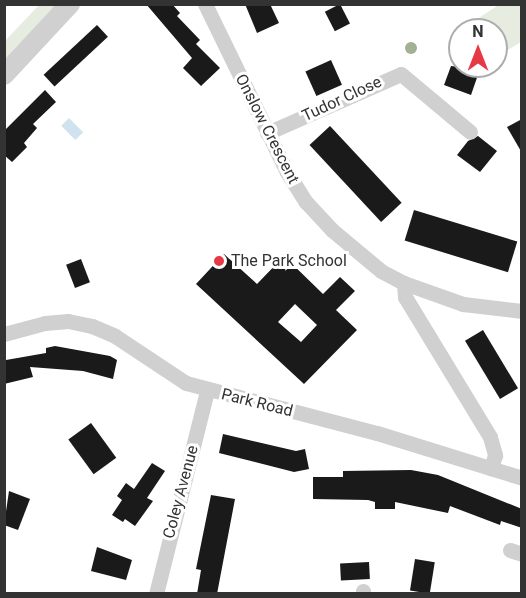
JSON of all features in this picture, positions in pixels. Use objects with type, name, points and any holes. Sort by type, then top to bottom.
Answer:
[{"type":"street","points":[[5,72],[70,4]]},
{"type":"street","name":"Onslow Crescent","points":[[205,4],[287,172],[318,216],[369,262],[404,283],[463,304],[522,311]]},
{"type":"street","name":"Tudor Close","points":[[267,133],[401,74],[470,132]]},
{"type":"street","points":[[404,283],[405,297],[490,436],[495,455],[491,468]]},
{"type":"street","name":"Park Road","points":[[4,334],[45,322],[68,321],[92,326],[115,336],[172,377],[207,391],[347,424],[522,478]]},
{"type":"street","name":"Coley Avenue","points":[[156,594],[207,391]]},
{"type":"shaded area","points":[[500,4],[521,5],[521,42],[508,50],[508,18],[479,18]]},
{"type":"shaded area","points":[[39,5],[64,5],[5,67],[4,42]]},
{"type":"water","points":[[69,118],[83,132],[75,140],[61,126]]},
{"type":"building","points":[[146,4],[172,4],[180,13],[177,16],[200,40],[196,44],[220,68],[201,86],[183,68],[192,58]]},
{"type":"building","points":[[245,4],[270,4],[279,23],[257,33]]},
{"type":"building","points":[[340,4],[350,24],[335,31],[325,12]]},
{"type":"building","points":[[97,25],[108,37],[55,86],[44,75]]},
{"type":"building","points":[[331,60],[342,85],[316,96],[305,71]]},
{"type":"building","points":[[448,74],[448,78],[477,78],[471,95],[444,85]]},
{"type":"building","points":[[45,90],[56,102],[33,124],[37,128],[24,143],[27,147],[12,162],[4,155],[4,131]]},
{"type":"building","points":[[522,119],[522,153],[507,127]]},
{"type":"building","points":[[330,126],[402,203],[381,222],[310,145]]},
{"type":"building","points":[[478,136],[497,151],[480,172],[457,155],[468,141]]},
{"type":"building","points":[[414,210],[517,242],[508,272],[405,241]]},
{"type":"building","points":[[224,254],[257,284],[284,256],[323,294],[340,277],[355,291],[336,310],[357,330],[304,384],[196,284]],"holes":[[[295,304],[317,325],[301,342],[278,322]]]},
{"type":"building","points":[[81,259],[90,282],[75,288],[66,265]]},
{"type":"building","points":[[483,330],[518,388],[500,399],[465,341]]},
{"type":"building","points":[[55,346],[110,356],[117,360],[113,379],[83,371],[30,367],[33,377],[4,384],[6,360],[46,353],[46,348]]},
{"type":"building","points":[[91,423],[116,458],[94,474],[68,439]]},
{"type":"building","points":[[223,434],[296,451],[305,449],[309,469],[294,472],[219,453]]},
{"type":"building","points":[[152,463],[165,471],[147,498],[153,501],[135,526],[125,519],[123,522],[112,515],[122,500],[117,496],[126,483],[134,489]]},
{"type":"building","points":[[411,470],[438,475],[522,509],[522,528],[501,521],[500,525],[450,506],[448,513],[395,502],[395,509],[375,509],[375,502],[368,500],[313,499],[313,477],[343,477],[343,471]]},
{"type":"building","points":[[9,491],[30,499],[18,530],[4,525]]},
{"type":"building","points":[[211,495],[235,499],[217,594],[197,594],[201,570],[196,569]]},
{"type":"building","points":[[97,547],[132,560],[126,580],[91,571]]},
{"type":"building","points":[[415,559],[435,562],[430,594],[410,591]]},
{"type":"building","points":[[369,562],[370,579],[341,580],[340,564]]},
{"type":"place","name":"The Park School","points":[[219,261]]}]
